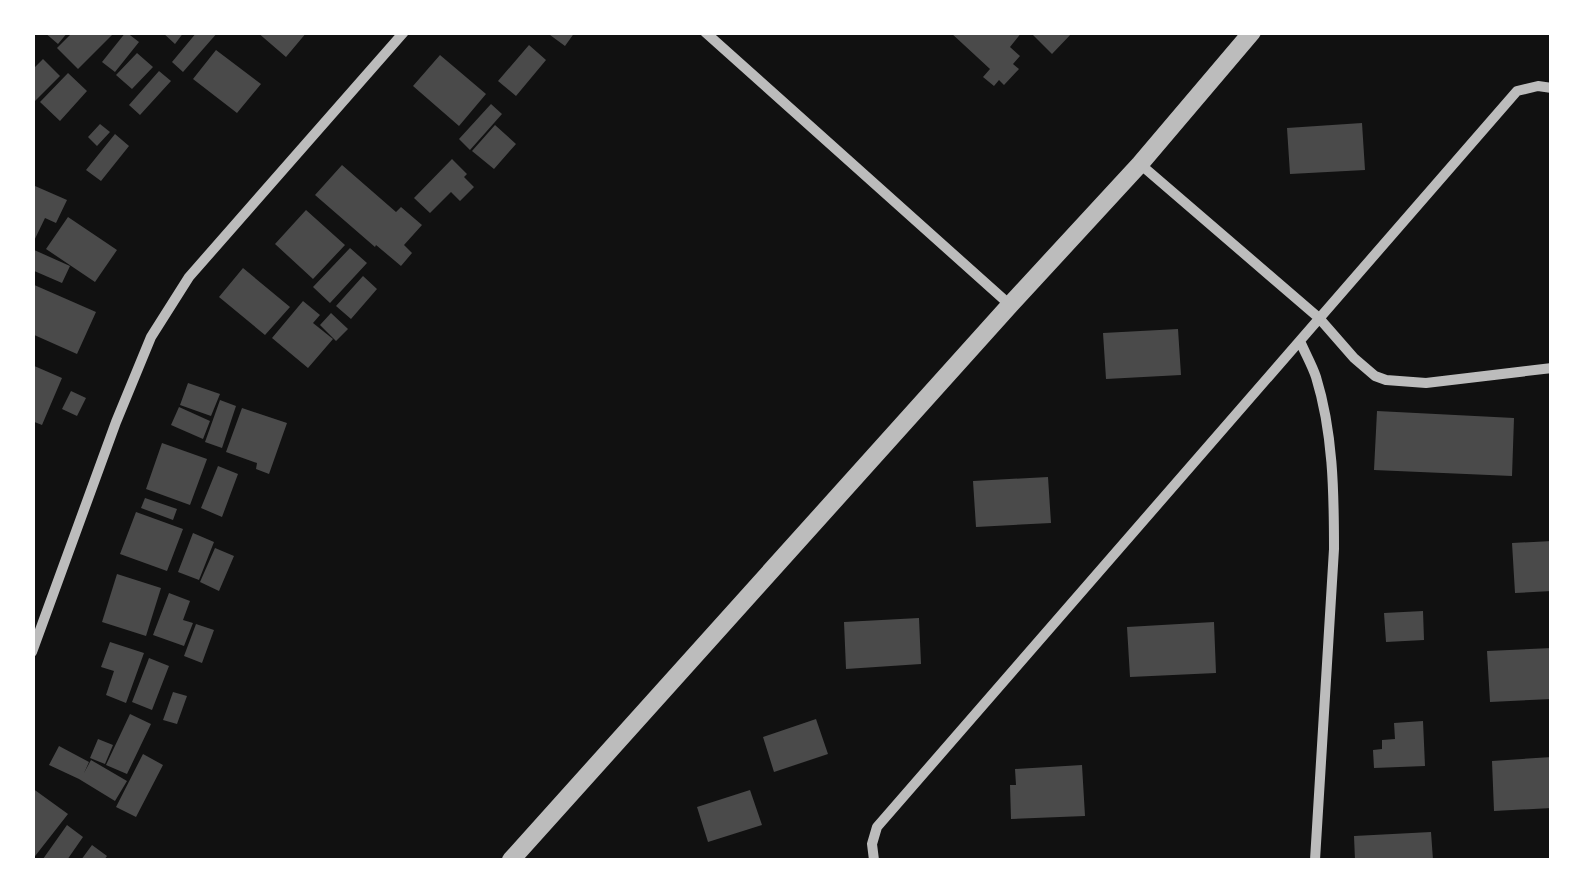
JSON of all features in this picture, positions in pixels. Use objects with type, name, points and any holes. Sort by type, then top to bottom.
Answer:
[{"type":"street","points":[[32,652],[151,338],[189,277],[404,32]]},
{"type":"street","points":[[705,32],[1010,305]]},
{"type":"street","points":[[511,860],[1140,164],[1252,32]]},
{"type":"street","points":[[874,860],[872,844],[877,828],[1517,91],[1538,86],[1552,88]]},
{"type":"street","points":[[1140,164],[1320,318],[1374,376],[1426,383],[1552,368]]},
{"type":"street","points":[[1300,341],[1315,374],[1328,428],[1334,505],[1315,860]]},
{"type":"building","points":[[44,32],[68,32],[58,44]]},
{"type":"building","points":[[73,32],[115,32],[78,69],[57,48]]},
{"type":"building","points":[[126,32],[139,42],[115,72],[102,62]]},
{"type":"building","points":[[162,32],[184,32],[175,44]]},
{"type":"building","points":[[197,32],[218,32],[183,72],[172,62]]},
{"type":"building","points":[[257,32],[307,32],[286,57]]},
{"type":"building","points":[[575,32],[565,46],[550,35]]},
{"type":"building","points":[[950,32],[1022,32],[1010,47],[1020,56],[1013,64],[1019,69],[1004,85],[999,80],[994,86],[983,77],[990,69]]},
{"type":"building","points":[[1030,32],[1073,32],[1052,54]]},
{"type":"building","points":[[529,45],[546,60],[516,96],[498,81]]},
{"type":"building","points":[[216,50],[261,84],[237,113],[193,79]]},
{"type":"building","points":[[137,53],[153,67],[132,89],[116,75]]},
{"type":"building","points":[[440,55],[486,94],[459,126],[413,86]]},
{"type":"building","points":[[43,59],[60,76],[32,104],[32,70]]},
{"type":"building","points":[[159,71],[171,81],[140,115],[129,105]]},
{"type":"building","points":[[68,73],[87,91],[60,121],[40,102]]},
{"type":"building","points":[[491,104],[502,114],[470,150],[459,139]]},
{"type":"building","points":[[1362,123],[1365,170],[1290,174],[1287,128]]},
{"type":"building","points":[[100,124],[110,132],[97,146],[88,137]]},
{"type":"building","points":[[495,125],[516,144],[494,169],[472,151]]},
{"type":"building","points":[[115,134],[129,146],[101,181],[86,170]]},
{"type":"building","points":[[452,159],[474,187],[460,201],[451,192],[430,213],[414,198]]},
{"type":"building","points":[[342,165],[396,212],[401,207],[422,225],[404,245],[412,253],[401,266],[315,195]]},
{"type":"building","points":[[35,186],[67,200],[56,223],[45,218],[32,245],[32,191]]},
{"type":"building","points":[[306,210],[345,245],[313,279],[275,244]]},
{"type":"building","points":[[68,217],[117,250],[95,282],[46,249]]},
{"type":"building","points":[[350,248],[367,263],[330,303],[313,287]]},
{"type":"building","points":[[32,249],[70,266],[62,283],[32,270]]},
{"type":"building","points":[[243,268],[290,307],[265,335],[219,297]]},
{"type":"building","points":[[363,276],[377,289],[351,319],[336,306]]},
{"type":"building","points":[[32,284],[96,312],[77,354],[32,334]]},
{"type":"building","points":[[303,301],[320,315],[313,323],[333,339],[308,368],[272,338]]},
{"type":"building","points":[[331,313],[348,329],[336,341],[320,325]]},
{"type":"building","points":[[1178,329],[1181,375],[1106,379],[1103,333]]},
{"type":"building","points":[[32,365],[62,378],[42,425],[32,421]]},
{"type":"building","points":[[188,383],[220,394],[211,416],[180,405]]},
{"type":"building","points":[[71,391],[86,398],[77,416],[62,409]]},
{"type":"building","points":[[220,400],[236,406],[222,448],[205,442]]},
{"type":"building","points":[[179,407],[210,421],[203,439],[171,425]]},
{"type":"building","points":[[242,408],[287,423],[269,474],[256,469],[257,463],[226,452]]},
{"type":"building","points":[[1377,411],[1514,418],[1512,476],[1374,470]]},
{"type":"building","points":[[162,443],[207,459],[190,505],[146,489]]},
{"type":"building","points":[[218,466],[238,474],[222,517],[201,508]]},
{"type":"building","points":[[1048,477],[1051,523],[976,527],[973,481]]},
{"type":"building","points":[[145,498],[177,509],[173,520],[141,508]]},
{"type":"building","points":[[136,512],[183,529],[167,571],[120,554]]},
{"type":"building","points":[[193,533],[214,542],[199,580],[178,572]]},
{"type":"building","points":[[1552,541],[1552,591],[1515,593],[1512,543]]},
{"type":"building","points":[[215,548],[234,556],[219,591],[200,582]]},
{"type":"building","points":[[117,574],[161,588],[146,636],[102,622]]},
{"type":"building","points":[[169,593],[190,601],[183,620],[193,623],[184,646],[153,635]]},
{"type":"building","points":[[1423,611],[1424,640],[1386,642],[1384,613]]},
{"type":"building","points":[[919,618],[921,664],[846,669],[844,622]]},
{"type":"building","points":[[1214,622],[1216,673],[1130,677],[1127,627]]},
{"type":"building","points":[[196,624],[214,630],[202,663],[184,656]]},
{"type":"building","points":[[110,642],[144,653],[126,703],[106,695],[114,671],[101,667]]},
{"type":"building","points":[[1552,648],[1552,699],[1490,702],[1487,651]]},
{"type":"building","points":[[149,658],[169,666],[152,710],[132,702]]},
{"type":"building","points":[[173,692],[187,696],[177,724],[163,720]]},
{"type":"building","points":[[130,714],[151,724],[127,774],[106,765]]},
{"type":"building","points":[[816,719],[828,754],[774,772],[763,737]]},
{"type":"building","points":[[1423,721],[1425,766],[1374,768],[1373,750],[1382,749],[1382,740],[1395,739],[1394,723]]},
{"type":"building","points":[[98,739],[113,745],[105,764],[90,758]]},
{"type":"building","points":[[59,746],[89,762],[84,773],[91,760],[127,781],[115,801],[49,765]]},
{"type":"building","points":[[143,754],[163,765],[136,817],[116,807]]},
{"type":"building","points":[[1552,757],[1552,808],[1494,811],[1492,761]]},
{"type":"building","points":[[1082,765],[1085,816],[1011,819],[1010,785],[1016,785],[1015,769]]},
{"type":"building","points":[[32,788],[68,814],[32,860]]},
{"type":"building","points":[[750,790],[762,825],[708,842],[697,807]]},
{"type":"building","points":[[67,825],[83,837],[67,860],[43,859]]},
{"type":"building","points":[[1431,832],[1433,860],[1355,860],[1354,836]]},
{"type":"building","points":[[92,845],[107,856],[104,860],[81,860]]}]
